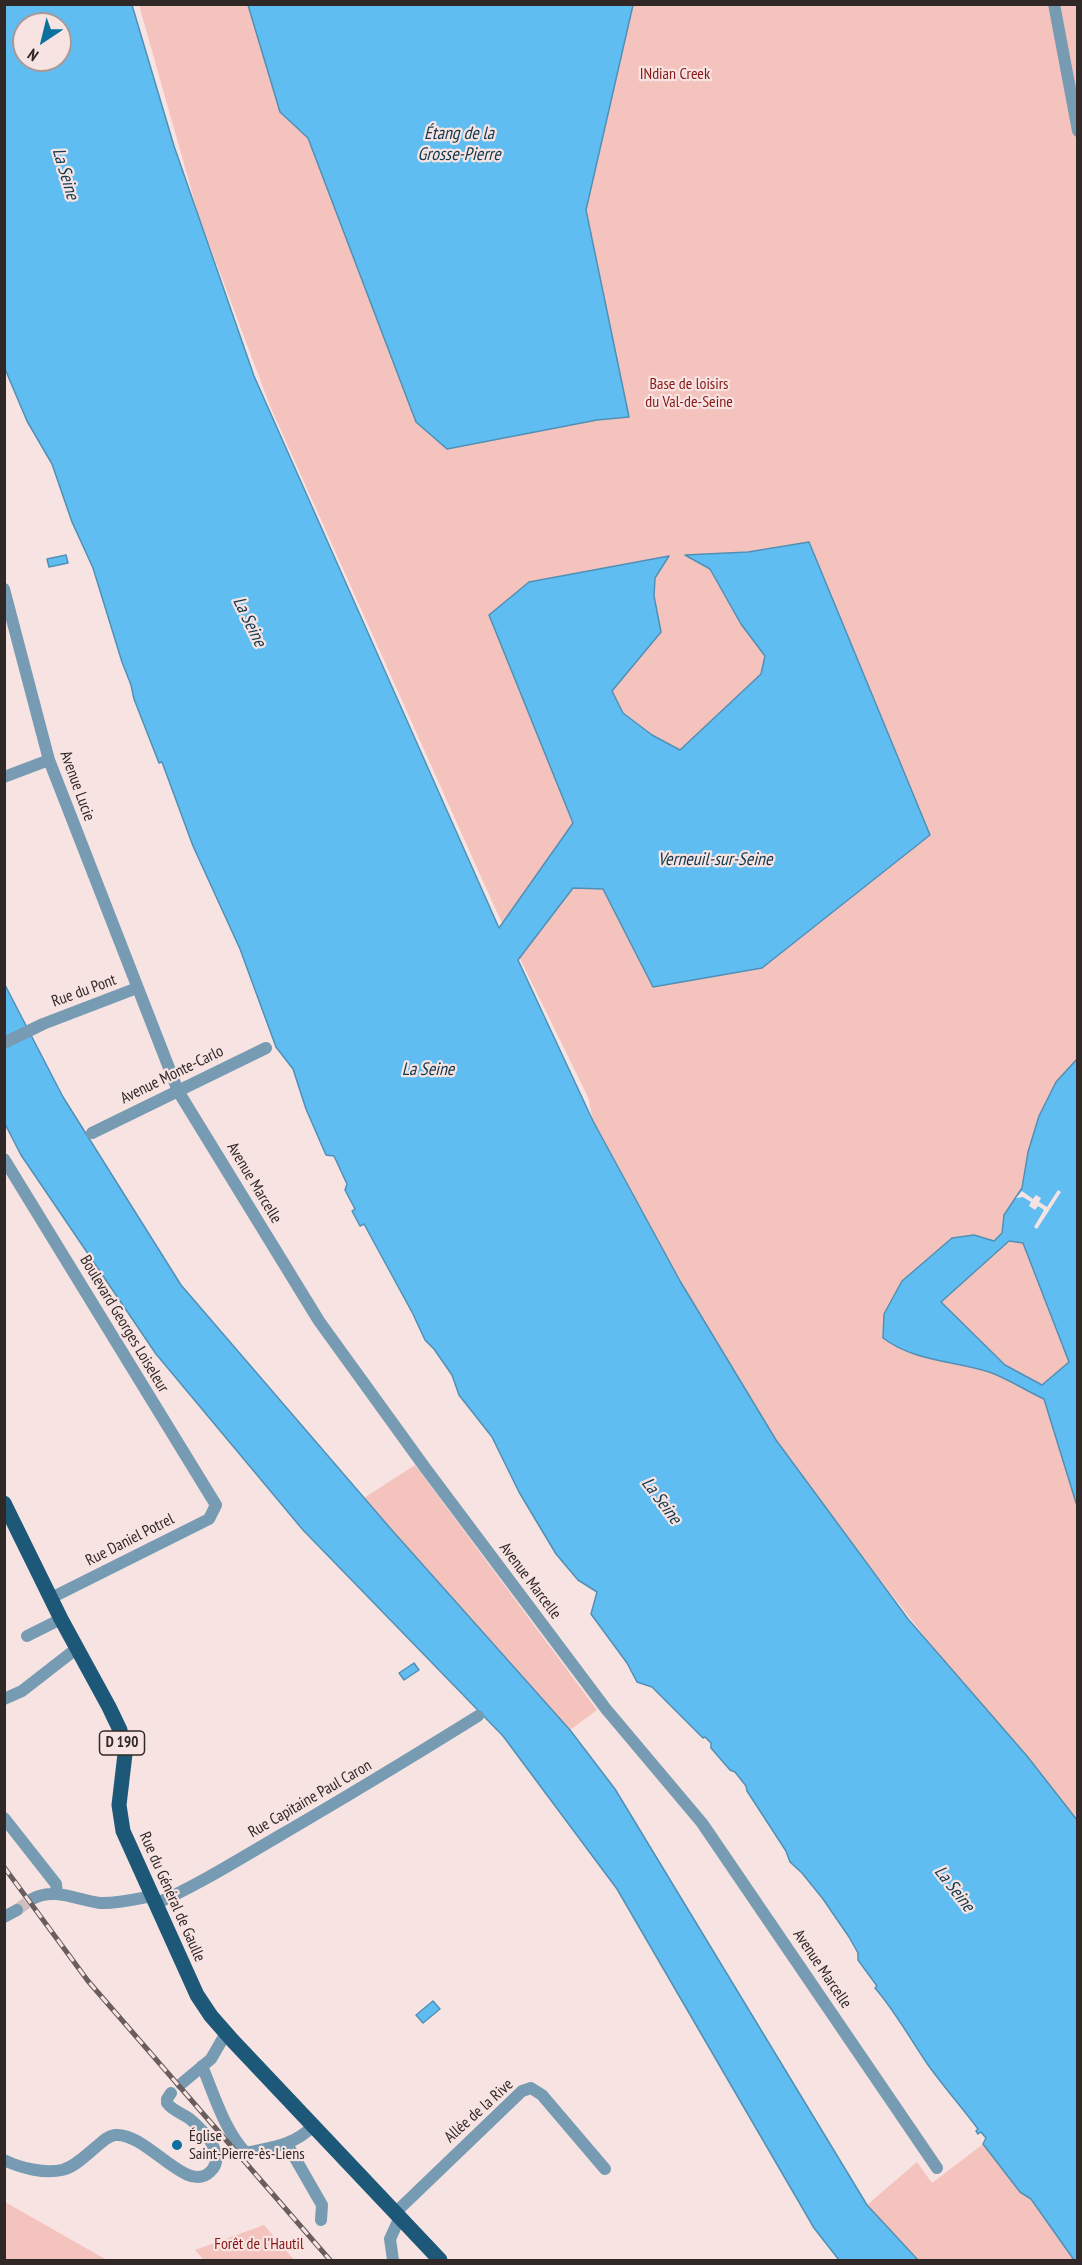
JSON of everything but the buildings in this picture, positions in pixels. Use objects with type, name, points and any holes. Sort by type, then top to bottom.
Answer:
[{"type":"main road","name":"Rue du Général de Gaulle","points":[[4,1503],[76,1649],[110,1707],[120,1730],[125,1754],[119,1805],[123,1831],[197,1995],[226,2033],[398,2214]]},
{"type":"main road","name":"D 190","points":[[398,2214],[440,2260]]},
{"type":"street","points":[[1054,4],[1077,131]]},
{"type":"street","name":"Avenue Lucie","points":[[4,590],[49,760],[137,988]]},
{"type":"street","points":[[4,777],[49,760]]},
{"type":"street","name":"Rue du Pont","points":[[4,1043],[43,1024],[137,988]]},
{"type":"street","name":"Avenue Marcelle","points":[[137,988],[178,1091],[319,1322],[606,1709],[702,1822],[937,2168]]},
{"type":"street","name":"Avenue Monte-Carlo","points":[[92,1133],[266,1048]]},
{"type":"street","name":"Boulevard Georges Loiseleur","points":[[4,1159],[216,1505]]},
{"type":"street","name":"Rue Daniel Potrel","points":[[51,1598],[209,1519],[216,1505]]},
{"type":"street","points":[[27,1636],[61,1619]]},
{"type":"street","points":[[4,1699],[22,1691],[76,1649]]},
{"type":"street","name":"Rue Capitaine Paul Caron","points":[[57,1894],[102,1903],[153,1900],[183,1891],[373,1781],[478,1716]]},
{"type":"street","points":[[4,1818],[56,1884],[57,1894],[43,1894],[32,1899]]},
{"type":"street","points":[[4,1917],[17,1910]]},
{"type":"street","points":[[181,2084],[211,2059],[226,2033]]},
{"type":"street","points":[[202,2066],[228,2126],[238,2145],[246,2153],[287,2145],[301,2138],[313,2126]]},
{"type":"street","name":"Allée de la Rive","points":[[398,2214],[522,2091],[531,2088],[542,2095],[605,2169]]},
{"type":"street","points":[[4,2160],[23,2168],[62,2170],[78,2163],[108,2136],[117,2135],[136,2139],[186,2176],[200,2178],[212,2171],[217,2153],[208,2138],[190,2119],[167,2103],[171,2094]]},
{"type":"street","points":[[287,2145],[322,2205],[321,2220]]},
{"type":"street","points":[[393,2260],[390,2239],[398,2214]]},
{"type":"green space","name":"Base de loisirs du Val-de-Seine","points":[[139,5],[1077,5],[1077,1827],[1035,1778],[875,1573],[734,1387],[593,1121],[588,1097],[495,908],[270,406],[199,217]]},
{"type":"green space","points":[[415,1465],[597,1710],[570,1730],[364,1498]]},
{"type":"green space","points":[[983,2144],[1020,2192],[1031,2199],[1074,2260],[918,2260],[867,2205],[917,2162],[932,2183]]},
{"type":"green space","points":[[5,2202],[107,2260],[5,2260]]},
{"type":"green space","name":"Forêt de l'Hautil","points":[[264,2225],[294,2260],[204,2260],[195,2250]]},
{"type":"water","name":"La Seine","points":[[4,5],[132,5],[174,146],[254,376],[499,928],[573,823],[489,615],[529,582],[669,556],[655,578],[654,596],[661,632],[612,691],[623,713],[652,735],[680,750],[761,674],[765,656],[741,624],[710,569],[685,555],[748,552],[809,542],[930,835],[762,968],[653,987],[603,889],[573,888],[518,960],[593,1121],[680,1281],[776,1440],[908,1619],[1027,1756],[1077,1820],[1077,2260],[1074,2260],[1031,2199],[1020,2192],[983,2144],[986,2138],[981,2132],[978,2134],[976,2131],[978,2129],[932,2071],[875,1988],[877,1986],[858,1960],[858,1953],[849,1937],[823,1899],[790,1862],[786,1851],[746,1786],[711,1748],[711,1743],[705,1737],[703,1738],[652,1687],[637,1682],[627,1663],[591,1614],[597,1592],[578,1580],[556,1554],[519,1492],[492,1437],[459,1395],[452,1375],[425,1340],[364,1224],[360,1226],[352,1211],[355,1209],[345,1190],[347,1184],[334,1156],[326,1155],[306,1109],[293,1069],[276,1047],[240,949],[193,846],[162,762],[159,763],[134,699],[93,568],[72,522],[52,464],[27,421],[5,369]]},
{"type":"water","name":"Étang de la Grosse-Pierre","points":[[248,5],[633,5],[586,210],[629,417],[597,420],[447,449],[416,422],[308,138],[280,112]]},
{"type":"water","points":[[66,555],[68,563],[49,567],[47,559]]},
{"type":"water","points":[[4,983],[63,1097],[181,1285],[390,1528],[570,1730],[615,1789],[867,2205],[918,2260],[839,2260],[814,2228],[617,1889],[503,1736],[303,1530],[156,1354],[21,1155],[5,1124]]},
{"type":"water","points":[[1077,1059],[1077,1506],[1044,1399],[996,1375],[976,1368],[920,1356],[895,1346],[883,1338],[884,1314],[902,1281],[952,1238],[974,1235],[994,1241],[1002,1233],[1004,1215],[1022,1188],[1028,1152],[1039,1116],[1056,1082]],"holes":[[[1009,1241],[1023,1243],[1069,1362],[1042,1385],[1005,1365],[941,1302]]]},
{"type":"water","points":[[414,1663],[419,1670],[404,1680],[399,1673]]},
{"type":"water","points":[[433,2001],[440,2009],[423,2023],[416,2015]]},
{"type":"pier","points":[[1058,1190],[1061,1192],[1037,1229],[1034,1227],[1044,1210],[1038,1206],[1035,1210],[1029,1206],[1031,1202],[1023,1197],[1016,1198],[1022,1191],[1033,1199],[1036,1195],[1041,1198],[1039,1202],[1047,1207]]},
{"type":"tunnel","points":[[17,1910],[32,1899]]},
{"type":"railway","points":[[4,1867],[88,1981],[330,2260]]},
{"type":"place","name":"Église Saint-Pierre-ès-Liens","points":[[177,2145]]},
{"type":"park label","name":"INdian Creek","points":[[675,74]]},
{"type":"water label","name":"Verneuil-sur-Seine","points":[[715,860]]}]
